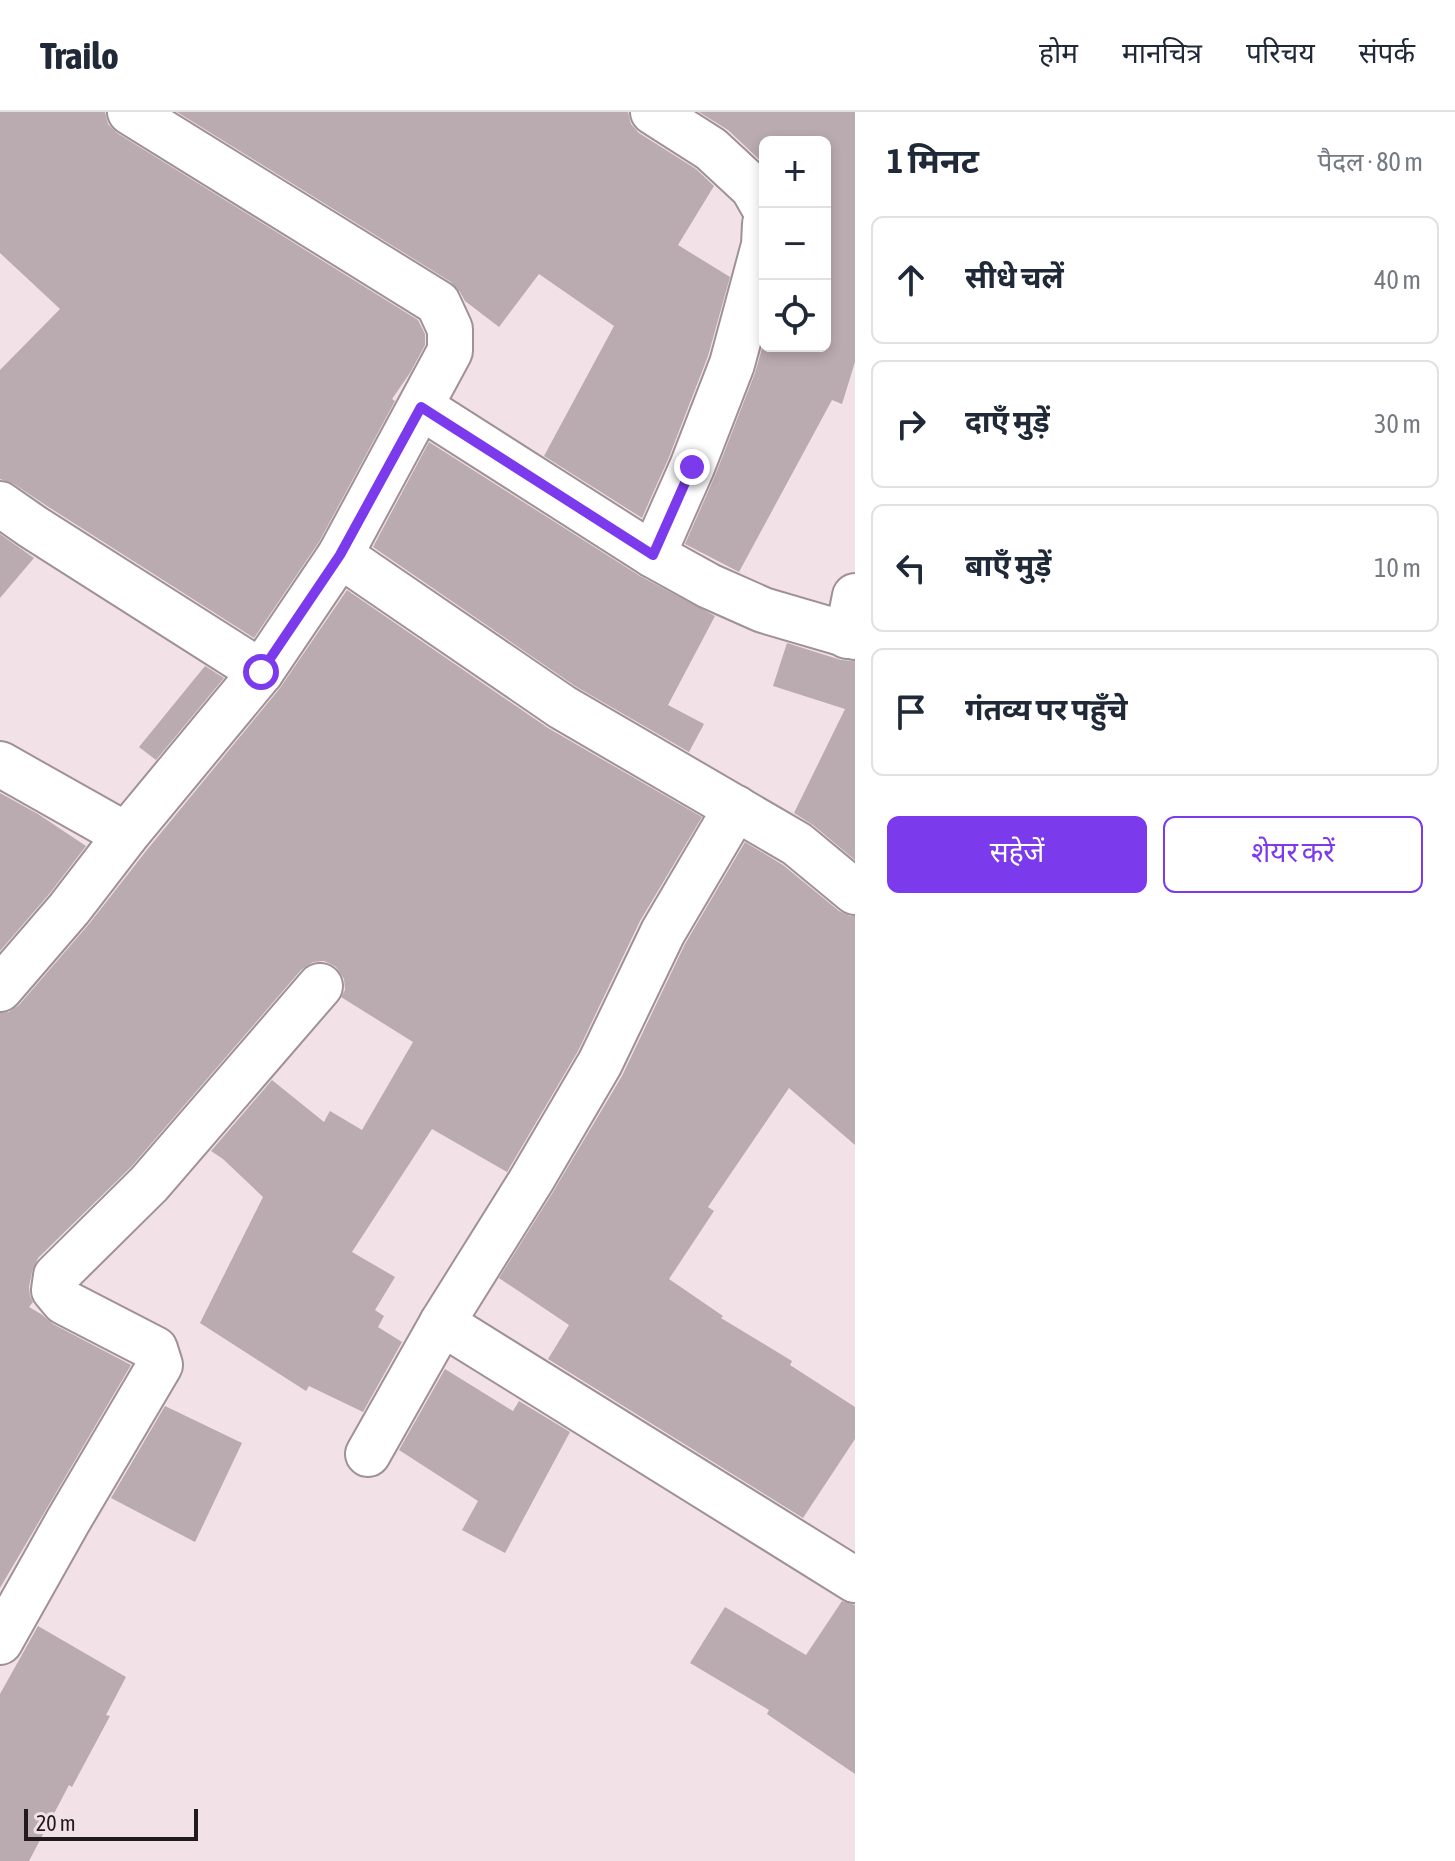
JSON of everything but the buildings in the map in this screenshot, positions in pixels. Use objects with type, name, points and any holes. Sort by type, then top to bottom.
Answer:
[{"type":"street","points":[[0,989],[69,909],[261,672],[340,555],[450,351],[450,329],[438,303],[130,112]]},
{"type":"street","points":[[653,112],[714,131],[764,208]]},
{"type":"street","points":[[653,555],[692,467],[732,364],[759,264]]},
{"type":"street","points":[[421,407],[653,555],[709,586],[763,610],[852,623]]},
{"type":"street","points":[[0,504],[261,672]]},
{"type":"street","points":[[340,555],[562,707],[797,844],[855,892]]},
{"type":"street","points":[[0,764],[126,835]]},
{"type":"street","points":[[368,1454],[442,1323],[600,1063],[663,932],[736,808]]},
{"type":"street","points":[[0,1642],[160,1365],[155,1349],[64,1302],[54,1290],[56,1276],[149,1184],[320,986]]},
{"type":"street","points":[[442,1323],[855,1580]]},
{"type":"route","points":[[261,672],[340,555],[421,407],[653,555],[692,467]]}]
